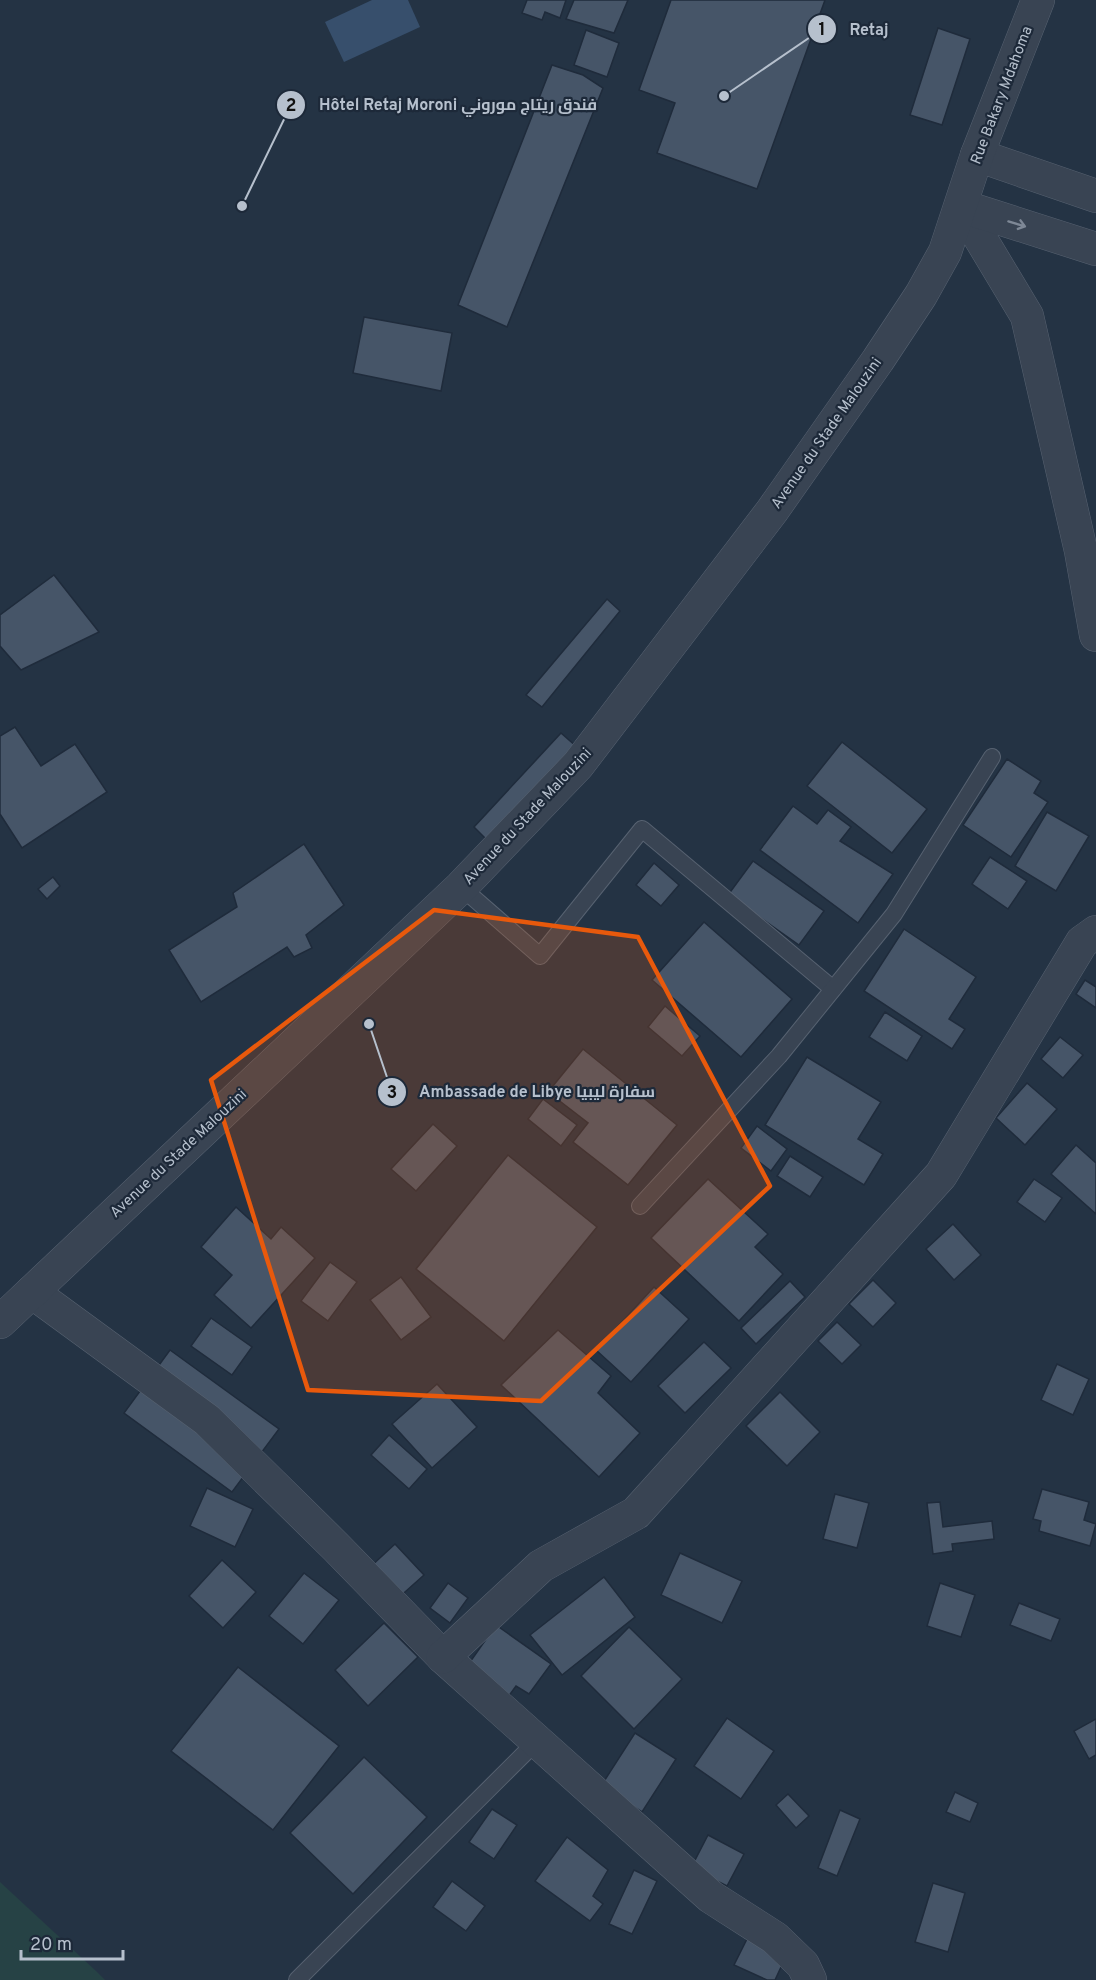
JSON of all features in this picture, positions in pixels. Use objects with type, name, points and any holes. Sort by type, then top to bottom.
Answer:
[{"type":"street","name":"Rue Bakary Mdahoma","points":[[963,199],[977,156],[1038,0]]},
{"type":"street","points":[[977,156],[1096,196]]},
{"type":"street","points":[[963,199],[1096,249]]},
{"type":"street","points":[[963,199],[1027,316],[1081,551],[1096,635]]},
{"type":"street","name":"Avenue du Stade Malouzini","points":[[0,1322],[461,887],[578,765],[772,512],[878,360],[921,296],[945,252],[963,199]]},
{"type":"street","points":[[443,1657],[541,1566],[636,1513],[925,1193],[941,1175],[1082,942],[1096,932]]},
{"type":"street","points":[[32,1292],[207,1420],[443,1657],[711,1897],[775,1938],[802,1965],[810,1980]]},
{"type":"lane","points":[[640,1206],[779,1056],[894,914],[992,757]]},
{"type":"lane","points":[[461,887],[540,956],[642,829],[833,989]]},
{"type":"lane","points":[[297,1980],[538,1740]]},
{"type":"highlighted area","points":[[434,910],[638,937],[770,1186],[541,1401],[308,1390],[211,1080]]},
{"type":"green space","points":[[0,1882],[96,1971],[105,1980],[0,1980]]},
{"type":"water","points":[[372,0],[408,0],[420,27],[344,62],[325,22]]},
{"type":"building","points":[[527,0],[566,0],[560,18],[545,12],[542,20],[522,13]]},
{"type":"building","points":[[574,0],[628,0],[614,33],[566,19]]},
{"type":"building","points":[[671,0],[825,0],[757,189],[657,153],[675,103],[639,90]]},
{"type":"building","points":[[938,28],[970,39],[942,125],[910,115]]},
{"type":"building","points":[[586,30],[619,43],[607,77],[574,65]]},
{"type":"building","points":[[552,65],[583,75],[603,88],[507,327],[458,305]]},
{"type":"building","points":[[364,317],[452,333],[441,391],[353,373]]},
{"type":"building","points":[[54,575],[99,632],[21,670],[0,646],[0,615]]},
{"type":"building","points":[[607,599],[620,611],[542,707],[526,695]]},
{"type":"building","points":[[15,727],[41,766],[75,744],[107,792],[22,848],[0,814],[0,736]]},
{"type":"building","points":[[561,733],[578,748],[490,843],[474,827]]},
{"type":"building","points":[[842,742],[927,809],[892,853],[807,786]]},
{"type":"building","points":[[1007,759],[1041,781],[1034,793],[1048,802],[1011,857],[963,825]]},
{"type":"building","points":[[793,806],[817,824],[828,810],[851,827],[840,841],[893,874],[858,923],[760,850]]},
{"type":"building","points":[[1047,812],[1089,836],[1056,891],[1015,866]]},
{"type":"building","points":[[304,844],[344,905],[306,935],[312,948],[294,957],[287,947],[201,1002],[169,950],[237,907],[233,893]]},
{"type":"building","points":[[990,857],[1027,881],[1008,909],[972,884]]},
{"type":"building","points":[[753,861],[824,911],[799,945],[728,895]]},
{"type":"building","points":[[654,863],[679,885],[661,906],[636,885]]},
{"type":"building","points":[[53,877],[60,886],[47,899],[38,889]]},
{"type":"building","points":[[704,922],[792,999],[741,1057],[652,980]]},
{"type":"building","points":[[904,929],[976,977],[949,1019],[965,1029],[952,1049],[864,991]]},
{"type":"building","points":[[1085,980],[1096,987],[1096,1008],[1076,994]]},
{"type":"building","points":[[665,1006],[700,1036],[682,1056],[648,1027]]},
{"type":"building","points":[[885,1012],[922,1036],[907,1061],[869,1037]]},
{"type":"building","points":[[1060,1037],[1083,1055],[1063,1078],[1041,1059]]},
{"type":"building","points":[[583,1049],[677,1125],[628,1185],[573,1142],[588,1123],[548,1092]]},
{"type":"building","points":[[807,1057],[881,1102],[858,1139],[883,1154],[864,1185],[765,1125]]},
{"type":"building","points":[[1027,1083],[1057,1109],[1025,1145],[996,1118]]},
{"type":"building","points":[[543,1099],[577,1125],[561,1146],[528,1119]]},
{"type":"building","points":[[433,1124],[457,1146],[416,1191],[391,1169]]},
{"type":"building","points":[[757,1126],[787,1149],[771,1171],[741,1148]]},
{"type":"building","points":[[1076,1145],[1096,1163],[1096,1214],[1051,1174]]},
{"type":"building","points":[[508,1155],[597,1227],[504,1341],[416,1269]]},
{"type":"building","points":[[790,1156],[823,1177],[810,1197],[777,1176]]},
{"type":"building","points":[[708,1179],[768,1234],[755,1247],[783,1274],[739,1321],[651,1238]]},
{"type":"building","points":[[1034,1179],[1062,1198],[1045,1222],[1017,1202]]},
{"type":"building","points":[[236,1207],[271,1239],[281,1227],[315,1258],[251,1328],[214,1295],[232,1275],[201,1247]]},
{"type":"building","points":[[953,1224],[981,1255],[954,1280],[926,1249]]},
{"type":"building","points":[[330,1262],[357,1282],[328,1321],[301,1301]]},
{"type":"building","points":[[401,1277],[431,1317],[401,1340],[370,1300]]},
{"type":"building","points":[[873,1280],[896,1303],[873,1327],[849,1304]]},
{"type":"building","points":[[790,1281],[805,1297],[756,1344],[741,1328]]},
{"type":"building","points":[[654,1287],[689,1319],[631,1382],[596,1350]]},
{"type":"building","points":[[211,1318],[252,1347],[232,1375],[191,1346]]},
{"type":"building","points":[[837,1322],[861,1345],[842,1364],[818,1341]]},
{"type":"building","points":[[558,1330],[611,1376],[598,1393],[640,1433],[599,1477],[501,1385]]},
{"type":"building","points":[[704,1342],[731,1368],[685,1413],[658,1386]]},
{"type":"building","points":[[170,1350],[279,1429],[232,1492],[124,1413]]},
{"type":"building","points":[[1057,1364],[1089,1379],[1073,1415],[1041,1400]]},
{"type":"building","points":[[437,1384],[477,1427],[432,1468],[392,1424]]},
{"type":"building","points":[[780,1392],[820,1432],[787,1466],[746,1426]]},
{"type":"building","points":[[389,1435],[427,1469],[409,1489],[371,1455]]},
{"type":"building","points":[[207,1488],[253,1509],[235,1547],[190,1526]]},
{"type":"building","points":[[1042,1489],[1089,1502],[1084,1520],[1096,1524],[1090,1546],[1039,1531],[1041,1521],[1033,1519]]},
{"type":"building","points":[[835,1494],[869,1503],[857,1548],[823,1539]]},
{"type":"building","points":[[940,1502],[943,1527],[992,1521],[994,1539],[952,1544],[953,1551],[933,1554],[927,1503]]},
{"type":"building","points":[[395,1544],[424,1575],[396,1600],[368,1569]]},
{"type":"building","points":[[680,1553],[742,1581],[722,1623],[661,1595]]},
{"type":"building","points":[[222,1560],[256,1592],[223,1628],[189,1596]]},
{"type":"building","points":[[304,1573],[339,1600],[303,1644],[269,1616]]},
{"type":"building","points":[[604,1577],[635,1617],[562,1675],[530,1635]]},
{"type":"building","points":[[448,1583],[468,1598],[450,1623],[430,1608]]},
{"type":"building","points":[[940,1583],[975,1595],[961,1637],[927,1626]]},
{"type":"building","points":[[1019,1603],[1060,1619],[1051,1641],[1010,1625]]},
{"type":"building","points":[[384,1623],[418,1657],[368,1706],[335,1670]]},
{"type":"building","points":[[496,1625],[551,1664],[529,1694],[516,1686],[505,1701],[463,1672]]},
{"type":"building","points":[[629,1627],[682,1679],[634,1729],[581,1676]]},
{"type":"building","points":[[238,1667],[339,1746],[273,1830],[171,1751]]},
{"type":"building","points":[[727,1718],[774,1751],[741,1799],[694,1766]]},
{"type":"building","points":[[1096,1719],[1096,1755],[1089,1759],[1074,1731]]},
{"type":"building","points":[[635,1733],[676,1759],[642,1812],[601,1786]]},
{"type":"building","points":[[364,1757],[427,1817],[353,1894],[290,1833]]},
{"type":"building","points":[[955,1792],[978,1803],[970,1822],[946,1812]]},
{"type":"building","points":[[788,1794],[809,1816],[796,1828],[776,1805]]},
{"type":"building","points":[[492,1809],[517,1825],[494,1859],[469,1842]]},
{"type":"building","points":[[840,1810],[860,1819],[837,1876],[818,1868]]},
{"type":"building","points":[[708,1835],[744,1854],[727,1886],[691,1868]]},
{"type":"building","points":[[567,1837],[608,1870],[593,1896],[603,1904],[590,1921],[535,1881]]},
{"type":"building","points":[[634,1870],[657,1881],[632,1934],[609,1924]]},
{"type":"building","points":[[452,1881],[485,1906],[466,1931],[433,1907]]},
{"type":"building","points":[[933,1883],[965,1893],[948,1952],[915,1942]]},
{"type":"building","points":[[748,1937],[787,1954],[775,1980],[767,1980],[734,1965]]},
{"type":"place","name":"Retaj","points":[[724,96]]},
{"type":"place","name":"Hôtel Retaj Moroni فندق ريتاج موروني","points":[[242,206]]},
{"type":"place","name":"Ambassade de Libye سفارة ليبيا","points":[[369,1024]]}]
